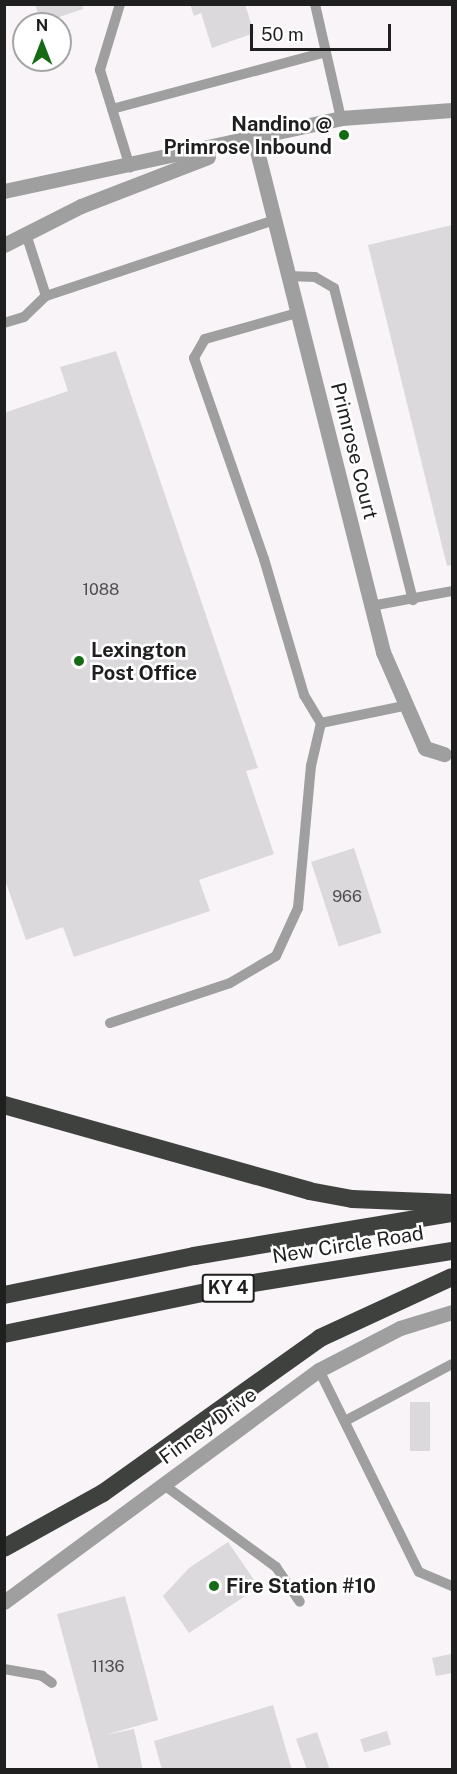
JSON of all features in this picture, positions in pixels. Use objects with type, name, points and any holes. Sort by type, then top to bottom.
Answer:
[{"type":"highway","points":[[4,1105],[309,1191],[352,1199],[453,1203]]},
{"type":"highway","name":"New Circle Road","points":[[4,1295],[194,1256],[453,1213]]},
{"type":"highway","name":"New Circle Road","points":[[4,1334],[241,1285],[453,1251]]},
{"type":"highway","points":[[4,1548],[103,1493],[320,1338],[393,1300],[453,1277]]},
{"type":"street","points":[[4,191],[130,167],[341,118],[453,110]]},
{"type":"street","points":[[4,245],[136,185],[254,139]]},
{"type":"street","name":"Primrose Court","points":[[254,139],[371,606],[404,706],[425,748],[448,754]]},
{"type":"street","points":[[130,167],[136,185]]},
{"type":"street","name":"Finney Drive","points":[[4,1602],[319,1370],[400,1328],[453,1312]]},
{"type":"lane","points":[[120,4],[100,70],[130,167]]},
{"type":"lane","points":[[315,4],[341,118]]},
{"type":"lane","points":[[112,109],[326,52]]},
{"type":"lane","points":[[4,323],[24,317],[46,296],[274,220]]},
{"type":"lane","points":[[26,234],[46,296]]},
{"type":"lane","points":[[288,276],[315,277],[333,288],[413,600]]},
{"type":"lane","points":[[110,1023],[230,983],[276,956],[298,908],[310,766],[321,723],[304,695],[194,358],[205,339],[297,313]]},
{"type":"lane","points":[[371,606],[453,591]]},
{"type":"lane","points":[[321,723],[404,706]]},
{"type":"lane","points":[[345,1421],[453,1364]]},
{"type":"lane","points":[[319,1370],[418,1572],[453,1586]]},
{"type":"lane","points":[[164,1485],[276,1567],[300,1602]]},
{"type":"lane","points":[[4,1669],[42,1676],[52,1683]]},
{"type":"building","points":[[35,4],[82,4],[83,9],[72,13],[38,12]]},
{"type":"building","points":[[190,4],[245,4],[254,33],[212,48],[201,13],[194,16]]},
{"type":"building","points":[[452,225],[452,565],[447,566],[368,245]]},
{"type":"building","points":[[116,351],[258,768],[246,771],[274,854],[199,880],[210,911],[74,957],[63,927],[26,940],[4,877],[4,413],[68,391],[60,367]]},
{"type":"building","points":[[354,848],[382,933],[339,947],[311,862]]},
{"type":"building","points":[[410,1402],[430,1402],[430,1451],[410,1451]]},
{"type":"building","points":[[228,1542],[259,1587],[189,1633],[163,1596],[189,1568]]},
{"type":"building","points":[[125,1596],[158,1720],[105,1735],[134,1729],[143,1770],[99,1770],[57,1614]]},
{"type":"building","points":[[451,1654],[452,1673],[436,1676],[432,1658]]},
{"type":"building","points":[[273,1705],[292,1770],[162,1770],[154,1741]]},
{"type":"building","points":[[387,1731],[391,1744],[364,1753],[360,1739]]},
{"type":"building","points":[[317,1732],[330,1770],[307,1770],[296,1739]]},
{"type":"place","name":"Nandino @ Primrose Inbound","points":[[344,135]]},
{"type":"place","name":"Lexington Post Office","points":[[79,661]]},
{"type":"place","name":"Fire Station #10","points":[[214,1586]]}]
